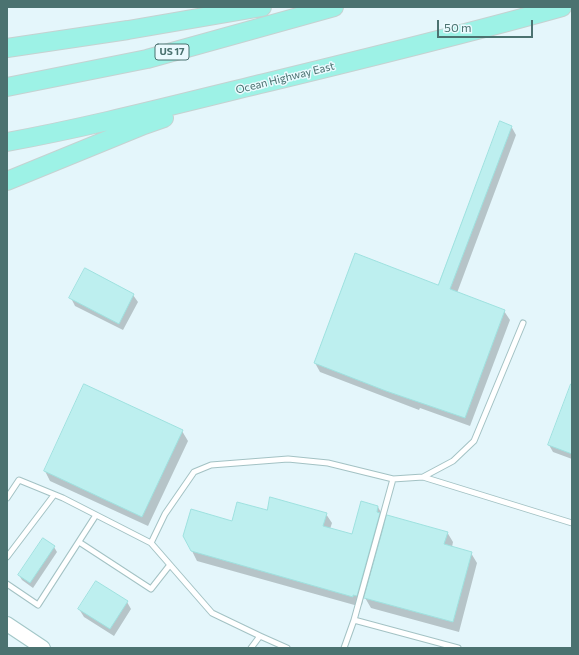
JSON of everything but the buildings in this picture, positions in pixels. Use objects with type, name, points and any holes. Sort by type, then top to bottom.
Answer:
[{"type":"highway","points":[[7,48],[128,30],[262,7]]},
{"type":"highway","name":"US 17","points":[[7,87],[147,59],[334,7]]},
{"type":"highway","name":"Ocean Highway East","points":[[7,142],[143,112],[320,70],[494,26],[562,7]]},
{"type":"highway","points":[[7,181],[144,125],[320,70]]},
{"type":"main road","points":[[7,624],[43,648]]},
{"type":"lane","points":[[423,477],[453,460],[474,441],[523,323]]},
{"type":"lane","points":[[151,543],[165,514],[194,472],[211,465],[288,459],[328,463],[393,479],[423,477],[572,523]]},
{"type":"lane","points":[[344,648],[354,620],[393,479]]},
{"type":"lane","points":[[7,498],[19,480],[96,515],[151,543],[212,613],[287,648]]},
{"type":"lane","points":[[7,557],[54,495]]},
{"type":"lane","points":[[7,584],[38,605],[96,515]]},
{"type":"lane","points":[[79,542],[151,589],[170,566]]},
{"type":"lane","points":[[354,620],[458,648]]},
{"type":"lane","points":[[251,648],[260,636]]}]
